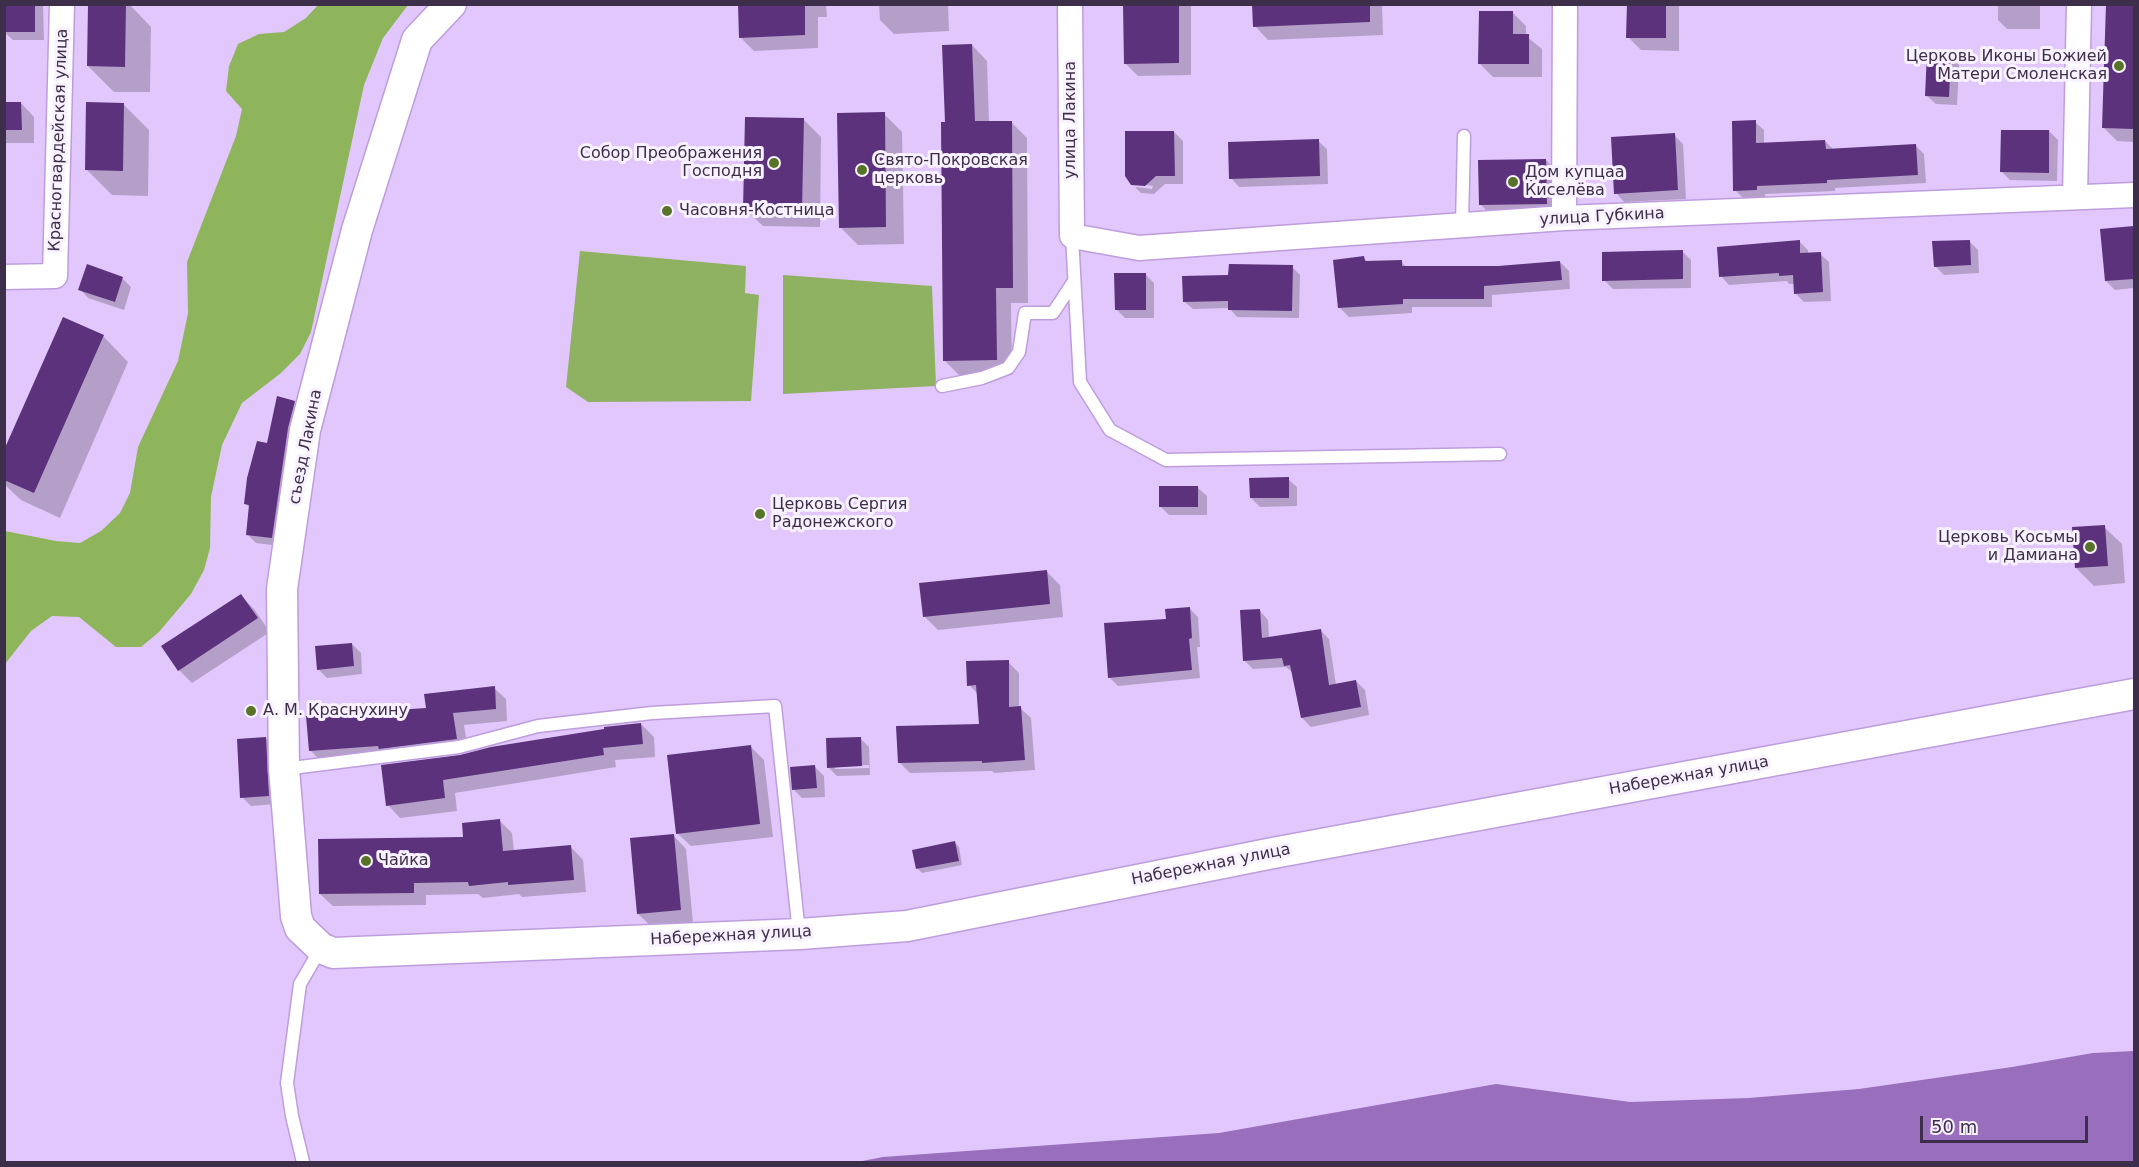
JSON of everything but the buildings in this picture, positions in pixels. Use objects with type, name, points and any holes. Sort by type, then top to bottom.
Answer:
[{"type":"street","name":"Красногвардейская улица","points":[[4,277],[55,276],[63,4]]},
{"type":"street","name":"съезд Лакина","points":[[321,948],[300,928],[296,916],[284,769],[282,589],[305,430],[357,230],[417,40],[451,4]]},
{"type":"street","name":"улица Лакина","points":[[1070,4],[1072,236]]},
{"type":"street","points":[[1564,218],[1565,4]]},
{"type":"street","points":[[2075,197],[2079,4]]},
{"type":"street","name":"улица Губкина","points":[[1072,236],[1139,248],[1564,218],[2134,195]]},
{"type":"street","name":"Набережная улица","points":[[321,948],[333,953],[800,934],[907,926],[1273,853],[2134,694]]},
{"type":"lane","points":[[1462,225],[1464,136]]},
{"type":"lane","points":[[1072,236],[1080,382],[1110,430],[1166,460],[1500,453]]},
{"type":"lane","points":[[942,386],[982,378],[1008,368],[1019,352],[1025,313],[1053,313],[1074,281]]},
{"type":"lane","points":[[284,769],[459,747],[538,726],[651,713],[775,706],[800,934]]},
{"type":"lane","points":[[303,1162],[287,1083],[300,984],[321,948]]},
{"type":"green space","points":[[318,5],[408,5],[383,38],[364,85],[311,332],[300,354],[281,373],[242,403],[222,445],[211,497],[210,548],[204,570],[191,594],[159,632],[141,647],[116,647],[79,617],[52,616],[31,631],[5,664],[5,531],[56,541],[80,543],[101,531],[120,513],[130,493],[138,447],[178,361],[188,313],[187,262],[236,136],[242,109],[226,91],[229,66],[238,44],[259,34],[284,32],[306,18]]},
{"type":"green space","points":[[580,251],[746,266],[745,293],[759,295],[751,401],[588,402],[566,387]]},
{"type":"green space","points":[[783,275],[932,286],[936,386],[783,394]]},
{"type":"shaded area","points":[[2134,1051],[2134,1162],[857,1162],[883,1157],[1219,1133],[1496,1084],[1630,1102],[1749,1098],[1859,1089],[2093,1053]]},
{"type":"place","name":"Церковь Иконы Божией Матери Смоленская","points":[[2119,66]]},
{"type":"place","name":"Собор Преображения Господня","points":[[774,163]]},
{"type":"place","name":"Свято-Покровская церковь","points":[[862,170]]},
{"type":"place","name":"Дом купцаа Киселёва","points":[[1513,182]]},
{"type":"place","name":"Часовня-Костница","points":[[667,211]]},
{"type":"place","name":"Церковь Сергия Радонежского","points":[[760,514]]},
{"type":"place","name":"Церковь Косьмы и Дамиана","points":[[2090,547]]},
{"type":"place","name":"А. М. Краснухину","points":[[251,711]]},
{"type":"place","name":"Чайка","points":[[366,861]]}]
